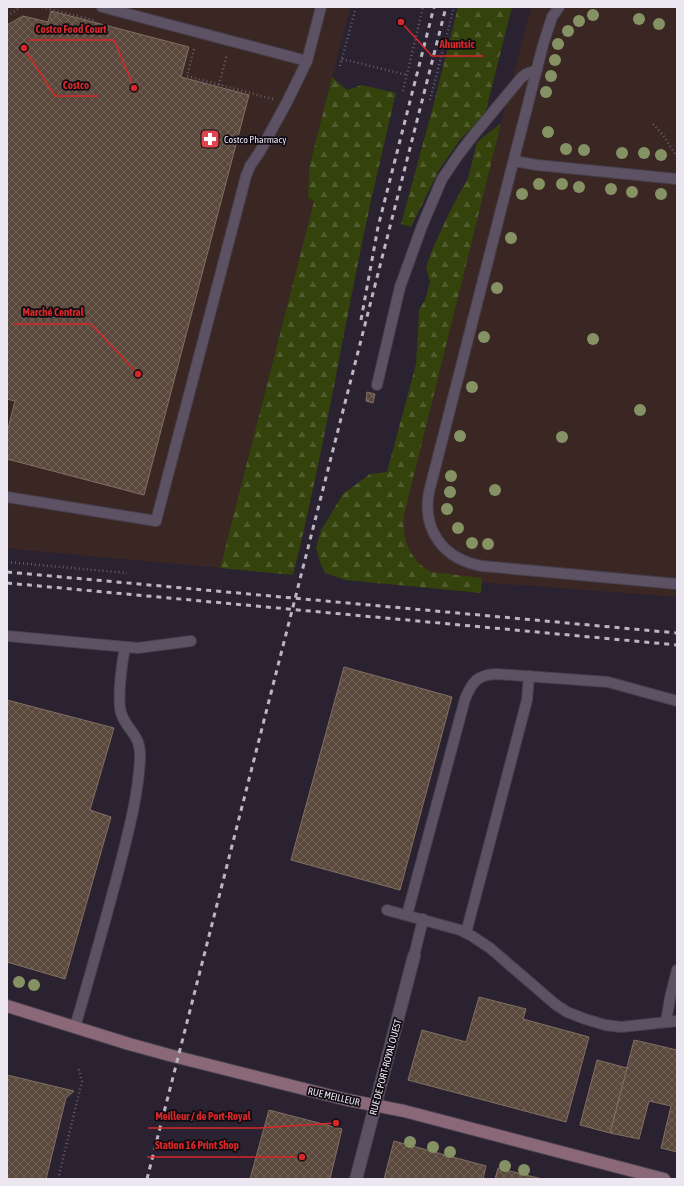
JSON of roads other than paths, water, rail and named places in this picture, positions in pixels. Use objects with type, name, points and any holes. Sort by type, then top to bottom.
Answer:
[{"type":"street","name":"RUE DE PORT-ROYAL OUEST","points":[[356,1179],[414,956]]},
{"type":"street","name":"RUE MEILLEUR","points":[[7,1006],[169,1055],[348,1100],[404,1111],[664,1179]]},
{"type":"lane","points":[[102,7],[307,61]]},
{"type":"lane","points":[[7,497],[156,522],[246,176],[250,166],[259,153],[287,102],[307,61],[321,7]]},
{"type":"lane","points":[[559,7],[552,18],[547,31],[429,492],[428,511],[432,530],[441,544],[452,555],[466,562],[677,584]]},
{"type":"lane","points":[[377,385],[400,287],[419,233],[442,179],[463,148],[522,78],[526,74],[537,70]]},
{"type":"lane","points":[[514,161],[537,165],[677,179]]},
{"type":"lane","points":[[7,636],[138,648],[191,640]]},
{"type":"lane","points":[[75,1027],[133,814],[140,751],[137,738],[123,718],[120,706],[121,665],[125,647]]},
{"type":"lane","points":[[407,915],[465,700],[470,687],[476,680],[488,674],[608,682],[677,701]]},
{"type":"lane","points":[[466,933],[527,700],[529,676]]},
{"type":"lane","points":[[387,910],[424,919],[466,933],[490,948],[567,1012],[605,1025],[621,1027],[677,1021]]},
{"type":"lane","points":[[414,956],[424,919]]},
{"type":"lane","points":[[666,1022],[677,970]]},
{"type":"railway","points":[[361,320],[378,227],[434,7]]},
{"type":"railway","points":[[147,1179],[446,7]]},
{"type":"railway","points":[[7,572],[677,633]]},
{"type":"railway","points":[[7,583],[677,645]]},
{"type":"place","name":"Ahuntsic","points":[[401,22]]},
{"type":"place","name":"Costco","points":[[24,48]]},
{"type":"place","name":"Costco Food Court","points":[[134,88]]},
{"type":"place","name":"Costco Pharmacy","points":[[210,139]]},
{"type":"place","name":"Marché Central","points":[[138,374]]},
{"type":"place","name":"Meilleur / de Port-Royal","points":[[336,1123]]},
{"type":"place","name":"Station 16 Print Shop","points":[[302,1157]]}]
